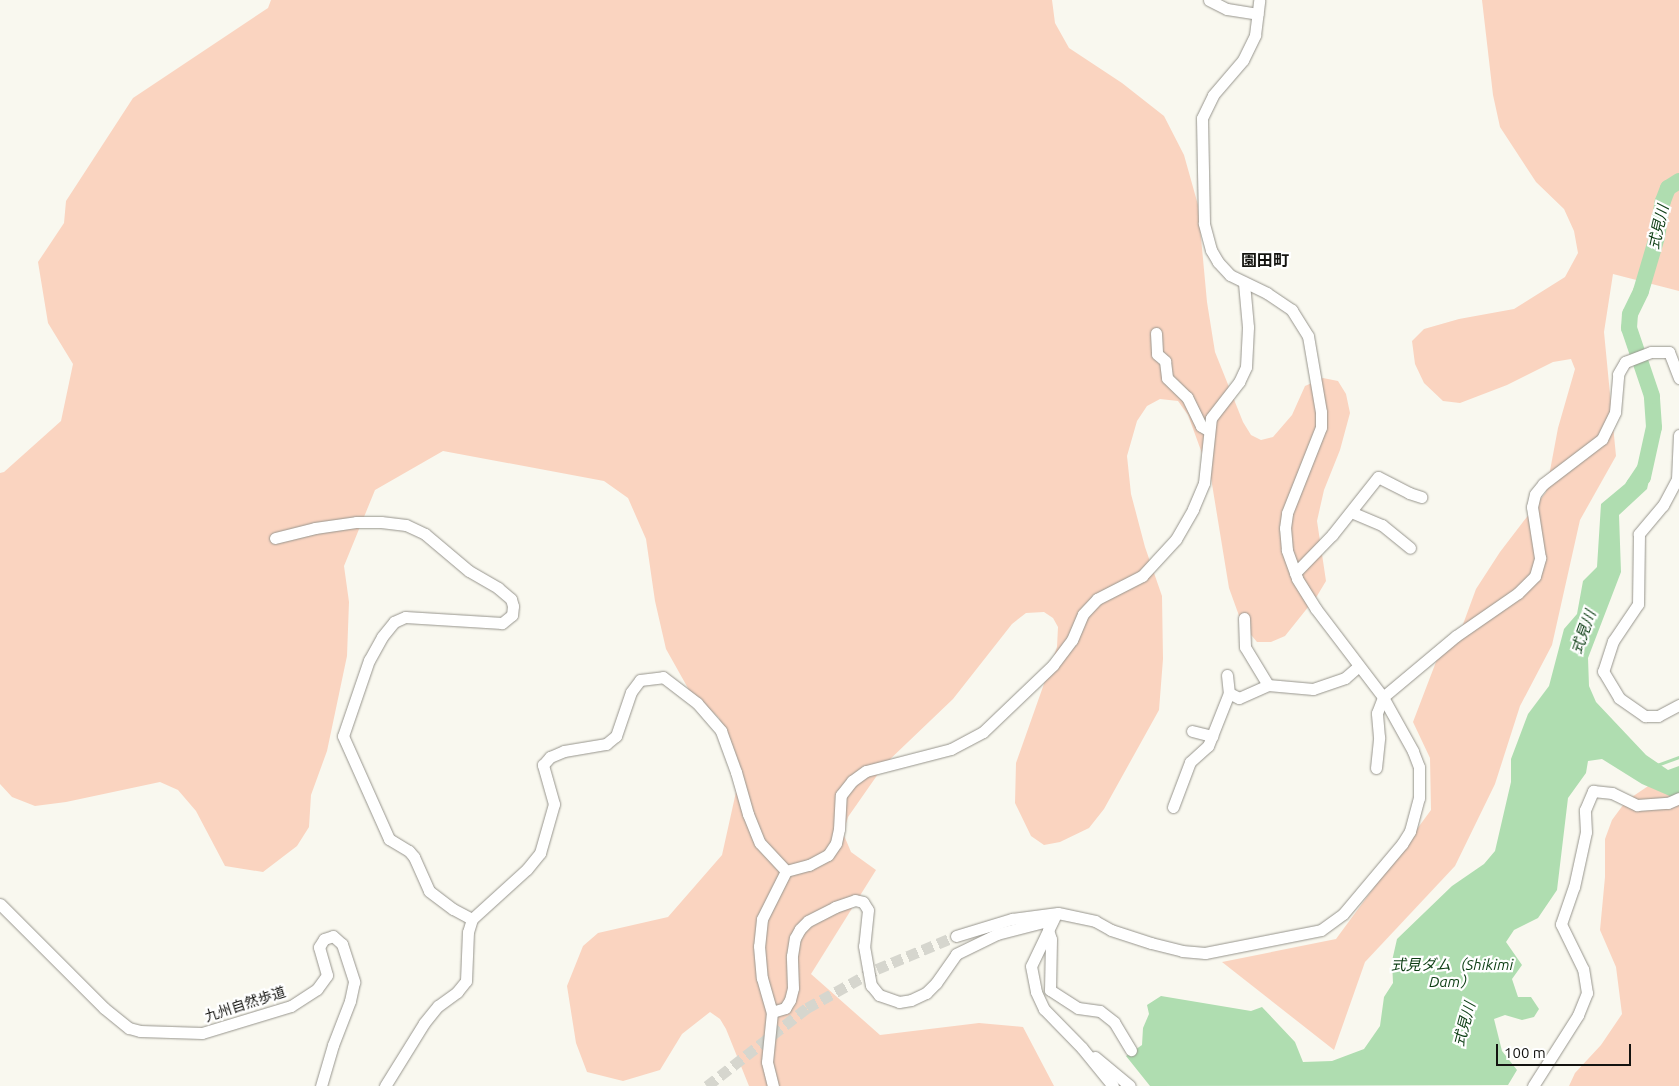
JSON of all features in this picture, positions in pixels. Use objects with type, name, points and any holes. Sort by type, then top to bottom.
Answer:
[{"type":"street","points":[[1210,0],[1227,9],[1258,14]]},
{"type":"street","points":[[956,936],[1012,920],[1094,921],[1112,930],[1151,943],[1182,951],[1204,952],[1321,930],[1336,921],[1402,844],[1410,831],[1419,798],[1419,767],[1413,751],[1383,697],[1316,609],[1295,573],[1287,550],[1285,528],[1287,513],[1321,427],[1321,412],[1308,336],[1292,310],[1267,293],[1230,275],[1218,262],[1207,237],[1204,222],[1202,118],[1213,95],[1243,60],[1255,35],[1259,0]]},
{"type":"street","points":[[786,870],[809,865],[828,855],[836,843],[841,795],[852,781],[866,771],[951,749],[983,732],[1053,665],[1072,640],[1083,614],[1097,599],[1142,576],[1176,540],[1193,509],[1204,483],[1208,430],[1214,412],[1239,382],[1246,367],[1248,327],[1244,283]]},
{"type":"street","points":[[1156,333],[1157,354],[1165,361],[1167,378],[1187,397],[1201,426],[1208,430]]},
{"type":"street","points":[[1376,768],[1379,736],[1377,713],[1383,697],[1456,636],[1518,593],[1535,576],[1540,558],[1532,515],[1535,494],[1543,484],[1602,438],[1615,412],[1618,374],[1625,362],[1651,352],[1669,352],[1679,378]]},
{"type":"street","points":[[1679,435],[1677,479],[1663,504],[1639,534],[1638,604],[1613,641],[1603,671],[1619,698],[1646,716],[1658,716],[1679,705]]},
{"type":"street","points":[[1295,573],[1332,535],[1378,477],[1421,497]]},
{"type":"street","points":[[1351,512],[1382,525],[1410,548]]},
{"type":"street","points":[[275,538],[315,528],[356,522],[382,522],[406,525],[424,534],[469,571],[498,588],[511,599],[514,606],[512,615],[502,624],[405,617],[394,622],[382,637],[369,660],[343,736],[390,838],[409,851],[414,857],[429,891],[453,909],[472,919]]},
{"type":"street","points":[[1244,618],[1245,647],[1268,685]]},
{"type":"street","points":[[1229,693],[1239,698],[1268,685],[1313,689],[1344,678],[1359,666]]},
{"type":"street","points":[[1173,807],[1190,762],[1208,746],[1229,693],[1227,675]]},
{"type":"street","points":[[385,1086],[424,1023],[438,1006],[457,992],[466,981],[468,932],[472,919],[520,876],[540,853],[549,829],[554,804],[543,765],[550,757],[564,751],[606,744],[616,736],[631,692],[640,680],[663,676],[696,704],[721,732],[736,772],[748,814],[760,843],[786,870]]},
{"type":"street","points":[[1192,731],[1212,736]]},
{"type":"street","points":[[1533,1086],[1578,1015],[1587,993],[1583,969],[1561,924],[1574,887],[1586,832],[1585,810],[1593,791],[1612,793],[1637,805],[1668,803],[1679,798]]},
{"type":"street","points":[[773,1086],[767,1062],[768,1036],[772,1012],[762,978],[759,939],[762,919],[786,870]]},
{"type":"street","points":[[772,1012],[785,1008],[790,1000],[793,988],[792,956],[795,938],[800,929],[812,918],[855,900],[863,902],[868,910],[869,918],[864,946],[871,985],[879,995],[899,1002],[911,1000],[926,993],[936,983],[956,954],[997,934],[1053,921]]},
{"type":"street","name":"九州自然歩道","points":[[0,904],[104,1008],[129,1028],[140,1031],[202,1033],[227,1028],[291,1006],[317,989],[327,976],[319,947],[324,939],[334,936],[342,944],[354,982],[350,1001],[333,1046],[322,1086]]},
{"type":"street","points":[[1053,921],[1050,990],[1078,1008],[1100,1011],[1114,1022],[1131,1050]]},
{"type":"street","points":[[1053,921],[1031,966],[1036,992],[1044,1008],[1086,1053],[1113,1086]]},
{"type":"street","points":[[1086,1053],[1100,1060],[1130,1086]]},
{"type":"shaded area","points":[[271,0],[1052,0],[1055,23],[1069,48],[1122,83],[1164,116],[1184,155],[1198,205],[1207,302],[1215,352],[1243,422],[1251,435],[1261,440],[1273,437],[1292,415],[1305,386],[1323,378],[1338,381],[1346,394],[1350,413],[1340,450],[1324,490],[1317,521],[1326,581],[1317,596],[1285,636],[1271,642],[1257,642],[1242,624],[1229,588],[1211,478],[1188,415],[1178,401],[1160,399],[1147,406],[1137,421],[1127,456],[1131,494],[1145,547],[1162,596],[1163,659],[1159,710],[1104,809],[1089,828],[1060,842],[1044,845],[1031,836],[1015,803],[1016,763],[1057,647],[1058,627],[1053,618],[1044,612],[1026,613],[1012,624],[953,699],[885,764],[848,817],[843,833],[851,852],[876,870],[811,974],[880,1035],[979,1023],[1023,1027],[1054,1086],[749,1086],[726,1029],[720,1019],[710,1012],[682,1034],[660,1070],[623,1081],[587,1072],[576,1043],[567,986],[583,946],[598,933],[668,917],[722,855],[736,792],[719,718],[689,690],[666,649],[655,601],[646,539],[628,498],[604,481],[443,451],[375,490],[344,566],[349,602],[347,656],[327,751],[311,795],[309,827],[297,846],[263,872],[225,866],[196,811],[178,790],[160,782],[66,802],[35,806],[12,797],[0,784],[0,473],[4,472],[61,421],[73,364],[48,323],[38,262],[64,223],[66,201],[133,98],[268,8]]},
{"type":"shaded area","points":[[1482,0],[1679,0],[1679,291],[1613,274],[1604,332],[1616,456],[1580,520],[1552,645],[1520,706],[1495,784],[1455,866],[1365,962],[1334,1050],[1222,962],[1336,939],[1431,810],[1430,758],[1413,722],[1439,654],[1462,627],[1476,589],[1500,552],[1546,492],[1558,428],[1575,369],[1571,359],[1553,362],[1507,385],[1460,403],[1443,401],[1424,383],[1415,364],[1412,341],[1424,329],[1459,319],[1514,309],[1565,277],[1578,253],[1574,231],[1564,209],[1536,182],[1500,127],[1493,95]]},
{"type":"shaded area","points":[[1679,772],[1679,1086],[1569,1086],[1575,1073],[1601,1045],[1622,1014],[1616,967],[1600,930],[1605,877],[1605,839],[1612,820],[1626,801],[1663,776]]},
{"type":"water","name":"式見ダム（Shikimi Dam）","points":[[1639,463],[1651,472],[1647,489],[1619,515],[1621,572],[1588,658],[1589,686],[1596,702],[1646,755],[1668,770],[1679,766],[1679,793],[1672,797],[1642,784],[1602,759],[1588,761],[1586,773],[1568,798],[1557,890],[1538,918],[1514,930],[1506,942],[1522,965],[1512,979],[1518,997],[1531,997],[1539,1009],[1534,1017],[1522,1020],[1505,1015],[1494,1019],[1502,1051],[1517,1070],[1508,1085],[1150,1086],[1126,1056],[1142,1045],[1143,1028],[1149,1014],[1147,1005],[1161,996],[1251,1011],[1262,1007],[1295,1042],[1303,1062],[1332,1061],[1364,1049],[1380,1026],[1384,997],[1393,983],[1392,961],[1397,939],[1452,886],[1484,864],[1495,851],[1511,782],[1511,759],[1528,714],[1549,686],[1564,629],[1577,614],[1583,581],[1597,567],[1601,504],[1625,484]]},
{"type":"waterway","name":"式見川","points":[[1634,485],[1643,477],[1654,427],[1652,396],[1629,328],[1630,314],[1641,291],[1657,237],[1663,201],[1668,188],[1679,181]]},
{"type":"waterway","points":[[1657,765],[1679,757]]},
{"type":"tunnel","points":[[707,1086],[807,1008],[877,969],[956,936]]},
{"type":"district","name":"園田町","points":[[1265,260]]}]
